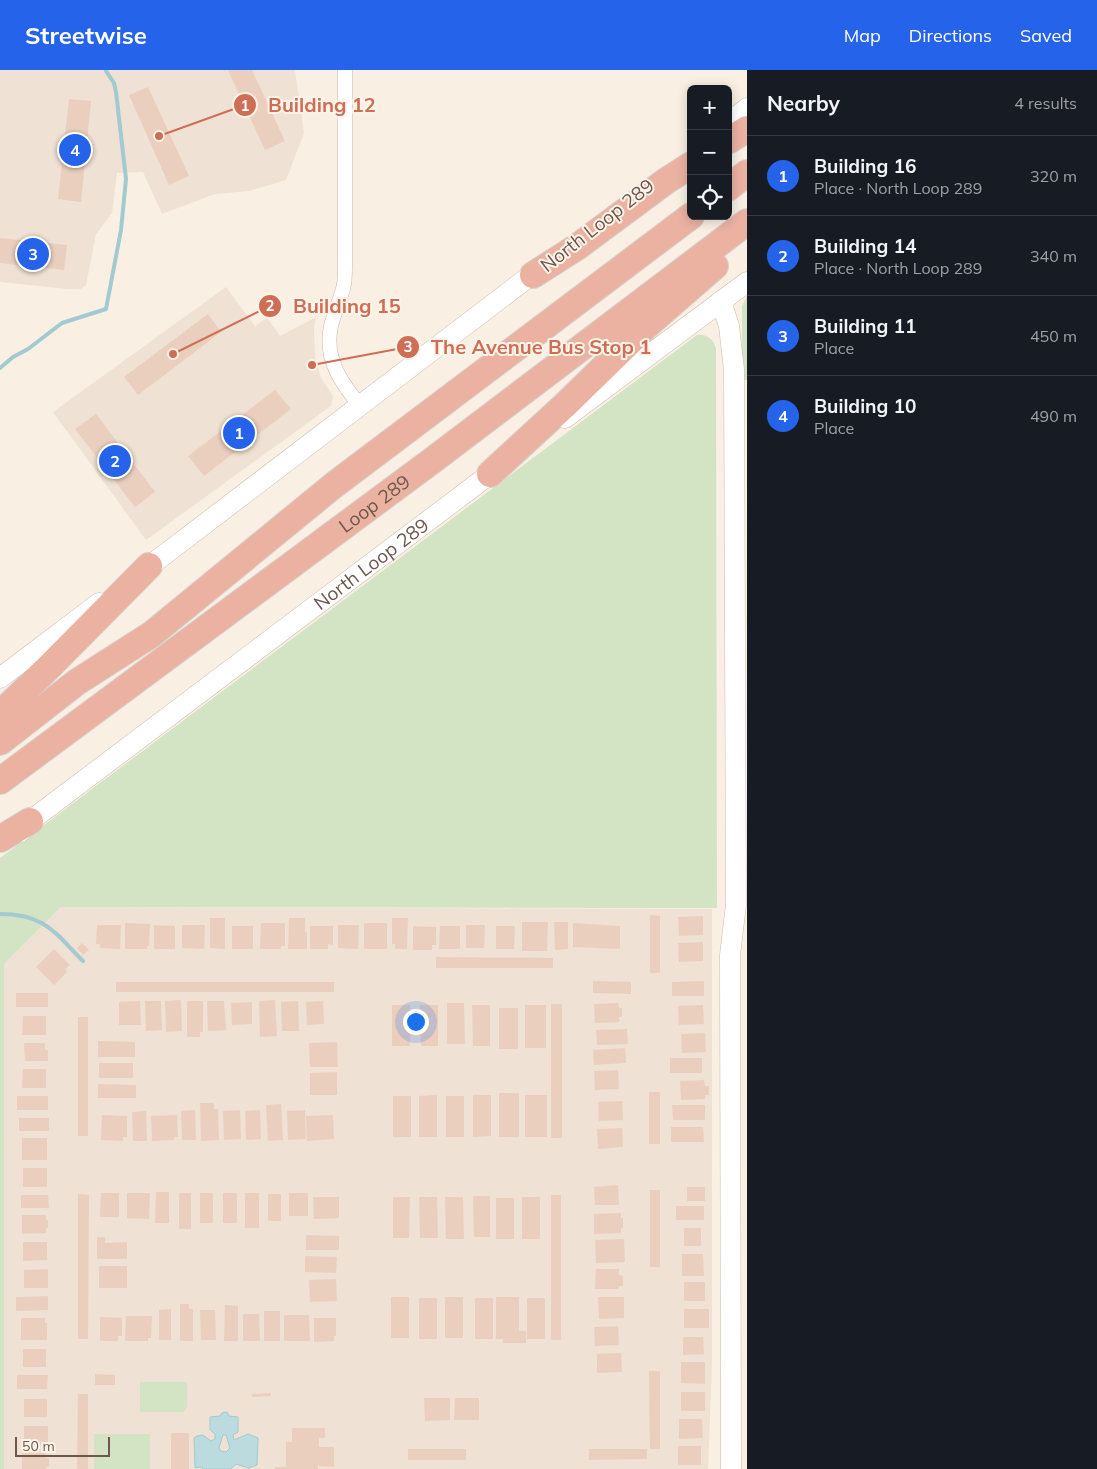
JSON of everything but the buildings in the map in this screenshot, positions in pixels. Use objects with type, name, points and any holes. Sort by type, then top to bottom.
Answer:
[{"type":"highway","points":[[732,138],[747,129]]},
{"type":"highway","points":[[533,275],[577,247],[687,168]]},
{"type":"highway","points":[[732,185],[747,173]]},
{"type":"highway","name":"Loop 289","points":[[0,742],[77,682],[152,634],[334,485],[687,219]]},
{"type":"highway","name":"Loop 289","points":[[0,781],[433,460],[747,222]]},
{"type":"highway","points":[[490,474],[565,405],[644,328],[706,273],[747,240]]},
{"type":"highway","points":[[0,714],[149,566]]},
{"type":"highway","points":[[0,839],[30,821]]},
{"type":"main road","points":[[732,119],[747,108]]},
{"type":"main road","name":"North Loop 289","points":[[0,678],[533,275],[574,240],[687,154]]},
{"type":"main road","name":"North Loop 289","points":[[0,850],[30,821],[747,282]]},
{"type":"main road","points":[[721,301],[729,326],[734,370],[736,905],[730,955],[732,1469]]},
{"type":"street","points":[[346,70],[345,266],[343,287],[331,325],[330,354],[332,364],[344,386],[360,406]]},
{"type":"shaded area","points":[[0,70],[295,70],[304,133],[286,180],[249,191],[215,194],[162,214],[143,172],[117,173],[112,213],[96,234],[86,285],[81,289],[67,289],[0,282]]},
{"type":"shaded area","points":[[226,287],[255,326],[267,318],[280,336],[316,317],[314,328],[315,358],[321,378],[333,396],[331,406],[146,540],[53,412]]},
{"type":"shaded area","points":[[61,907],[712,909],[712,1366],[708,1469],[4,1469],[4,964]]},
{"type":"green space","points":[[747,296],[747,380],[742,380],[742,306]]},
{"type":"green space","points":[[697,335],[704,335],[709,338],[716,348],[717,908],[61,907],[4,964],[4,1469],[0,1469],[0,858]]},
{"type":"green space","points":[[140,1382],[187,1382],[187,1407],[183,1412],[140,1412]]},
{"type":"green space","points":[[94,1434],[150,1434],[150,1469],[94,1469]]},
{"type":"water","points":[[227,1412],[229,1416],[238,1417],[238,1432],[233,1435],[234,1440],[248,1434],[258,1438],[257,1465],[249,1468],[236,1464],[231,1469],[195,1468],[194,1438],[203,1435],[211,1441],[215,1439],[215,1434],[210,1430],[210,1417],[220,1416],[222,1413]],"holes":[[[223,1435],[226,1435],[230,1448],[226,1452],[221,1451],[219,1448]]]},
{"type":"waterway","points":[[0,368],[62,323],[106,309],[121,230],[126,179],[116,92],[114,83],[106,71]]},
{"type":"waterway","points":[[0,914],[28,917],[38,921],[56,933],[83,961]]},
{"type":"place","name":"Building 12","points":[[159,136]]},
{"type":"place","name":"Building 10","points":[[75,150]]},
{"type":"place","name":"Building 11","points":[[33,254]]},
{"type":"place","name":"Building 15","points":[[173,354]]},
{"type":"place","name":"The Avenue Bus Stop 1","points":[[312,365]]},
{"type":"place","name":"Building 16","points":[[239,433]]},
{"type":"place","name":"Building 14","points":[[115,461]]}]
